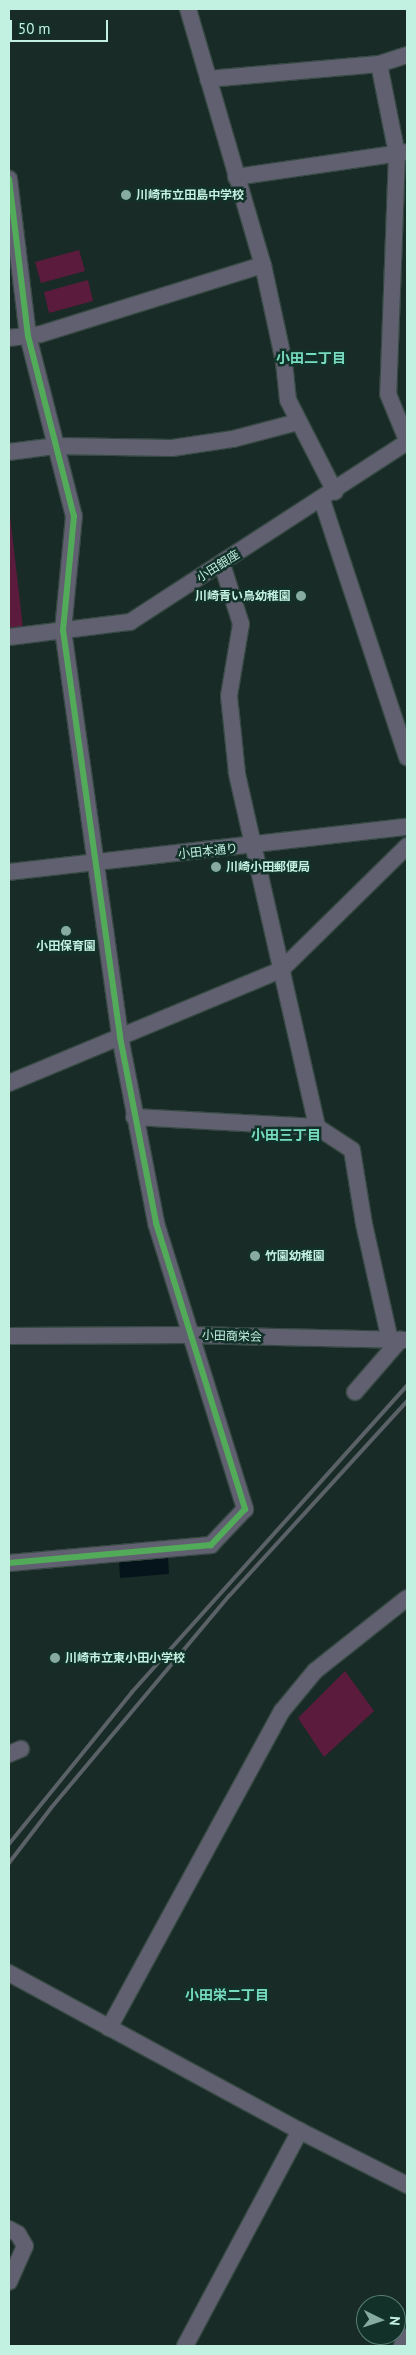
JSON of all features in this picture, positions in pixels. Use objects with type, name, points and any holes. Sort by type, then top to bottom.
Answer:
[{"type":"street","points":[[188,9],[263,265],[284,362],[288,400],[328,496],[403,729],[407,757]]},
{"type":"street","points":[[208,79],[379,64],[407,55]]},
{"type":"street","points":[[379,64],[402,153],[388,394],[407,441]]},
{"type":"street","points":[[236,177],[402,153]]},
{"type":"street","points":[[9,179],[28,336],[74,516],[63,630],[93,863],[134,1117],[156,1223],[189,1335],[245,1509],[210,1545],[9,1562]]},
{"type":"street","points":[[9,338],[28,336],[263,265]]},
{"type":"street","points":[[9,452],[55,446],[172,448],[233,439],[298,422]]},
{"type":"street","name":"小田銀座","points":[[9,637],[130,622],[328,496],[407,441]]},
{"type":"street","points":[[222,564],[241,624],[229,706],[237,774],[316,1127]]},
{"type":"street","name":"小田本通り","points":[[9,872],[407,827]]},
{"type":"street","points":[[9,1083],[281,970],[407,846]]},
{"type":"street","points":[[134,1117],[316,1127],[352,1150],[364,1224],[399,1340],[355,1392]]},
{"type":"street","name":"小田商栄会","points":[[9,1336],[189,1335],[399,1340]]},
{"type":"street","points":[[110,2028],[282,1711],[315,1670],[407,1598]]},
{"type":"street","points":[[9,1973],[300,2131],[407,2185]]},
{"type":"street","points":[[185,2346],[300,2131]]},
{"type":"street","points":[[9,2229],[18,2234],[25,2246],[9,2282]]},
{"type":"street","points":[[404,2346],[407,2339]]},
{"type":"shaded area","points":[[79,250],[85,271],[41,283],[35,262]]},
{"type":"shaded area","points":[[88,280],[93,301],[49,313],[44,292]]},
{"type":"shaded area","points":[[9,507],[23,628],[9,630]]},
{"type":"shaded area","points":[[168,1557],[169,1574],[120,1578],[119,1561]]},
{"type":"shaded area","points":[[345,1671],[374,1711],[324,1757],[298,1718]]},
{"type":"railway","points":[[9,1844],[132,1692],[407,1385]]},
{"type":"railway","points":[[9,1863],[51,1808],[230,1595],[407,1401]]},
{"type":"cycle path","points":[[9,179],[28,336],[74,516],[63,630],[120,1037],[156,1223],[245,1509],[211,1545],[9,1563]]},
{"type":"place","name":"川崎市立田島中学校","points":[[126,195]]},
{"type":"place","name":"川崎青い鳥幼稚園","points":[[301,596]]},
{"type":"place","name":"川崎小田郵便局","points":[[216,867]]},
{"type":"place","name":"小田保育園","points":[[66,931]]},
{"type":"place","name":"竹園幼稚園","points":[[255,1256]]},
{"type":"place","name":"川崎市立東小田小学校","points":[[55,1658]]},
{"type":"district","name":"小田二丁目","points":[[311,358]]},
{"type":"district","name":"小田三丁目","points":[[286,1135]]},
{"type":"district","name":"小田栄二丁目","points":[[227,1995]]}]
